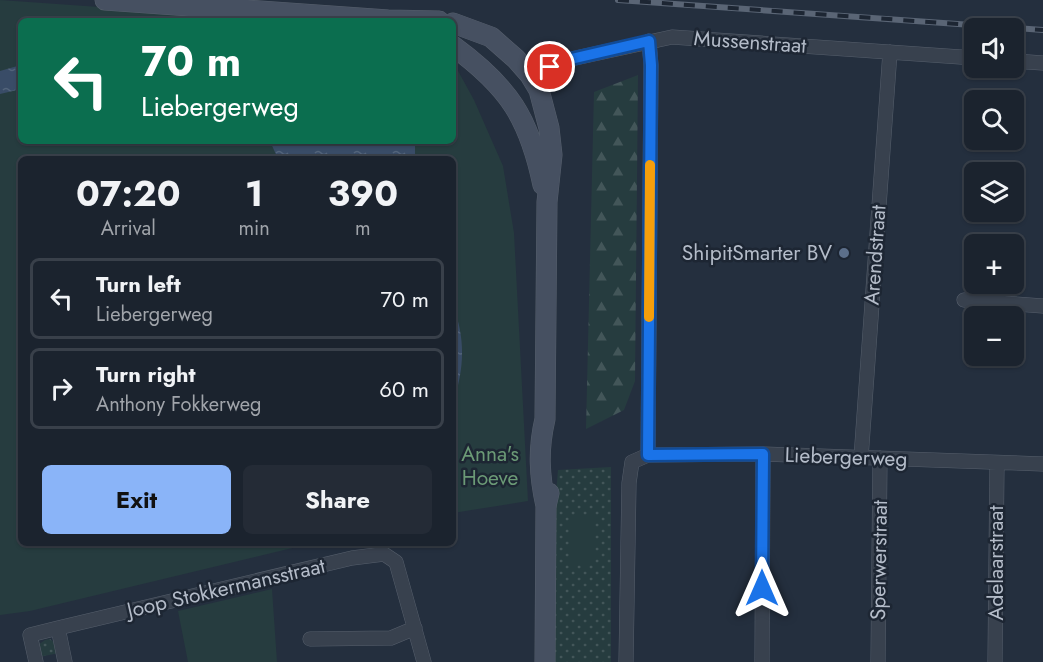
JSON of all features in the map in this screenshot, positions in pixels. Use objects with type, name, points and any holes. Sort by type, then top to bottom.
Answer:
[{"type":"main road","points":[[105,0],[361,18]]},
{"type":"main road","points":[[456,24],[491,37],[516,59],[530,75],[542,100],[549,128],[552,156],[547,202],[545,419],[552,444],[552,465],[546,506],[545,662]]},
{"type":"main road","points":[[456,48],[490,76],[507,94],[519,112],[538,158],[547,202]]},
{"type":"main road","points":[[490,76],[490,69],[494,61],[504,57],[516,59]]},
{"type":"main road","points":[[519,112],[535,111],[540,107],[542,100]]},
{"type":"street","name":"Mussenstraat","points":[[530,75],[571,59],[672,37],[964,57]]},
{"type":"street","points":[[626,662],[629,483],[632,462],[648,455],[651,65],[649,41]]},
{"type":"street","name":"Arendstraat","points":[[861,458],[890,52]]},
{"type":"street","points":[[1024,62],[1043,63]]},
{"type":"street","points":[[964,300],[1043,306]]},
{"type":"street","points":[[762,662],[763,454]]},
{"type":"street","name":"Liebergerweg","points":[[648,455],[763,454],[1043,464]]},
{"type":"street","name":"Sperwerstraat","points":[[878,662],[880,458]]},
{"type":"street","name":"Adelaarstraat","points":[[995,662],[997,464]]},
{"type":"street","name":"Joop Stokkermansstraat","points":[[36,662],[30,635],[352,558],[384,554],[396,562],[424,662]]},
{"type":"street","points":[[58,628],[65,662]]},
{"type":"street","points":[[310,639],[391,638],[415,628]]},
{"type":"green space","name":"Anna's Hoeve","points":[[0,0],[255,18],[18,18],[18,144],[456,144],[457,69],[474,100],[503,166],[514,233],[528,501],[456,513],[456,156],[18,156],[18,546],[301,546],[30,611],[0,615]]},
{"type":"green space","points":[[638,75],[635,381],[624,410],[586,429],[594,92]]},
{"type":"green space","points":[[611,467],[611,662],[552,662],[553,532],[558,470]]},
{"type":"green space","points":[[569,517],[593,517],[593,565],[569,565]]},
{"type":"green space","points":[[272,589],[277,662],[188,662],[178,611]]},
{"type":"green space","points":[[50,639],[56,644],[59,653],[39,657],[38,645]]},
{"type":"water","points":[[18,66],[18,91],[0,94],[0,71]]},
{"type":"water","points":[[271,144],[415,144],[415,156],[277,156]]},
{"type":"water","points":[[456,315],[462,342],[456,391]]},
{"type":"railway","points":[[618,0],[1043,30]]},
{"type":"slow traffic","points":[[649,317],[650,165]]},
{"type":"place","name":"ShipitSmarter BV","points":[[844,253]]},
{"type":"route","points":[[550,67],[571,59],[649,41],[651,65],[648,455],[763,454],[762,588]]}]
